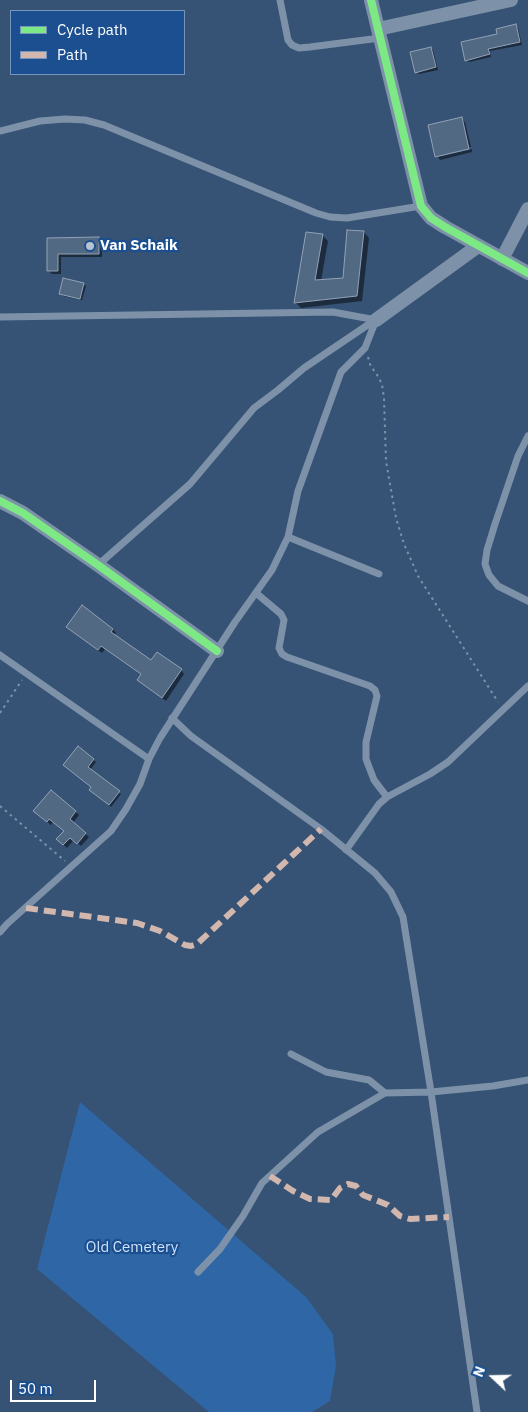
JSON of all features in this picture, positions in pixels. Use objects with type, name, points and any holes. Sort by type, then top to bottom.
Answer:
[{"type":"street","points":[[371,0],[422,206],[431,218],[444,228],[528,273]]},
{"type":"street","points":[[379,33],[511,0]]},
{"type":"street","points":[[502,259],[528,209]]},
{"type":"street","points":[[376,320],[478,246]]},
{"type":"street","points":[[0,500],[98,565],[217,651]]},
{"type":"lane","points":[[280,0],[288,40],[292,45],[299,48],[379,33]]},
{"type":"lane","points":[[0,131],[40,121],[85,120],[104,125],[316,214],[330,217],[347,218],[422,206]]},
{"type":"lane","points":[[0,317],[333,312],[376,320]]},
{"type":"lane","points":[[0,932],[111,831],[126,809],[140,784],[160,738],[172,718],[235,622],[272,570],[288,537],[298,491],[342,372],[365,348],[376,320]]},
{"type":"lane","points":[[98,565],[190,484],[254,408],[304,368],[376,320]]},
{"type":"lane","points":[[528,436],[518,456],[487,550],[485,564],[489,574],[498,586],[528,601]]},
{"type":"lane","points":[[288,537],[379,574]]},
{"type":"lane","points":[[256,594],[281,614],[284,620],[279,648],[282,654],[370,686],[375,690],[377,696],[366,742],[366,758],[374,780],[387,797]]},
{"type":"lane","points":[[0,655],[149,760]]},
{"type":"lane","points":[[346,850],[379,804],[387,797],[448,762],[528,686]]},
{"type":"lane","points":[[172,718],[191,736],[321,829],[375,873],[391,892],[402,917],[431,1092],[477,1412]]},
{"type":"lane","points":[[290,1054],[326,1072],[369,1080],[385,1093]]},
{"type":"lane","points":[[198,1272],[220,1249],[243,1216],[262,1183],[318,1132],[385,1093],[431,1092],[493,1086],[528,1080]]},
{"type":"path","points":[[365,348],[371,367],[382,384],[386,461],[396,518],[404,544],[418,576],[503,710]]},
{"type":"path","points":[[0,712],[26,674]]},
{"type":"path","points":[[0,806],[72,867]]},
{"type":"green space","name":"Old Cemetery","points":[[80,1102],[306,1297],[333,1334],[336,1366],[330,1401],[312,1412],[209,1412],[37,1269]]},
{"type":"building","points":[[516,24],[520,42],[488,49],[490,54],[465,61],[461,42],[497,34],[496,29]]},
{"type":"building","points":[[431,47],[436,67],[415,73],[410,52]]},
{"type":"building","points":[[462,117],[469,149],[435,157],[428,125]]},
{"type":"building","points":[[347,230],[364,231],[357,296],[294,303],[306,232],[323,234],[315,280],[343,278]]},
{"type":"building","points":[[99,237],[99,254],[58,254],[58,271],[47,271],[47,238]]},
{"type":"building","points":[[63,278],[84,283],[80,299],[59,294]]},
{"type":"building","points":[[82,605],[113,629],[111,632],[151,660],[157,652],[182,669],[162,698],[137,680],[141,674],[101,646],[98,650],[66,627]]},
{"type":"building","points":[[78,746],[94,759],[88,767],[120,791],[109,805],[89,790],[91,787],[63,765]]},
{"type":"building","points":[[51,790],[76,811],[70,819],[86,833],[77,844],[70,838],[63,845],[56,839],[64,831],[49,819],[47,822],[33,811]]},
{"type":"marked path","points":[[26,908],[137,923],[160,931],[185,945],[191,946],[197,944],[321,829]]},
{"type":"marked path","points":[[270,1176],[293,1191],[310,1199],[331,1200],[340,1188],[348,1184],[356,1186],[363,1195],[388,1205],[400,1216],[410,1219],[449,1217]]},
{"type":"cycle path","points":[[371,0],[421,206],[431,218],[445,227],[528,273]]},
{"type":"cycle path","points":[[0,501],[23,513],[217,651]]},
{"type":"place","name":"Van Schaik","points":[[90,246]]}]
